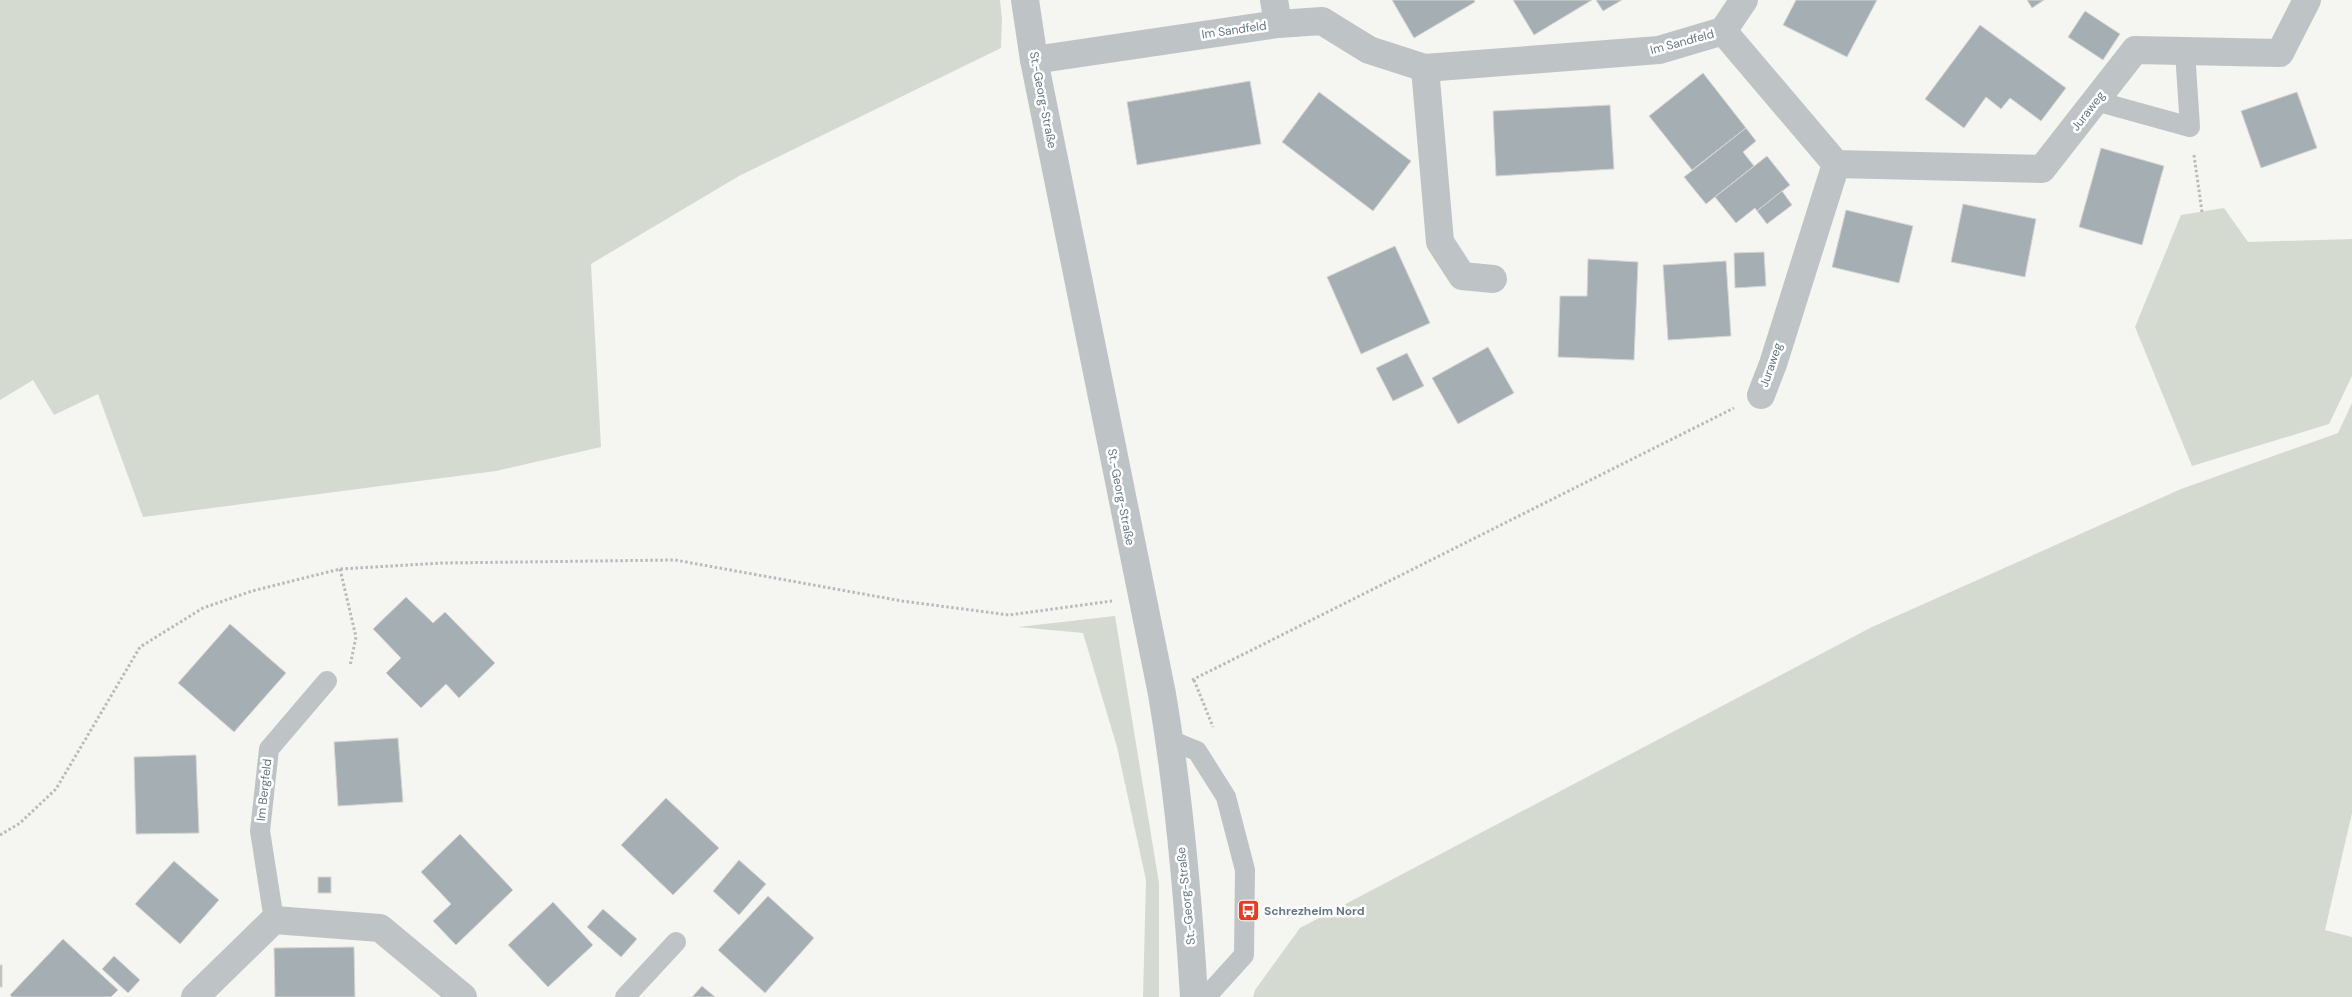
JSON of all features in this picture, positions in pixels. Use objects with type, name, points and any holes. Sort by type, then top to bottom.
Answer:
[{"type":"street","name":"St.-Georg-Straße","points":[[1025,0],[1034,60],[1170,740],[1190,924],[1194,997]]},
{"type":"street","name":"Im Sandfeld","points":[[1034,60],[1276,12],[1322,22],[1368,50],[1425,68],[1659,50],[1723,31],[1744,0]]},
{"type":"street","name":"Juraweg","points":[[1761,395],[1836,164],[2042,169],[2135,50],[2280,53],[2307,0]]},
{"type":"street","points":[[1723,31],[1836,164]]},
{"type":"street","points":[[1425,68],[1440,242],[1462,276],[1493,279]]},
{"type":"street","points":[[195,997],[274,920],[380,928],[463,997]]},
{"type":"lane","points":[[2096,101],[2190,127],[2184,52]]},
{"type":"lane","name":"Im Bergfeld","points":[[274,920],[260,831],[269,748],[327,681]]},
{"type":"lane","points":[[1170,740],[1197,751],[1226,797],[1245,870],[1244,955],[1206,997]]},
{"type":"lane","points":[[625,997],[676,942]]},
{"type":"path","points":[[2190,127],[2202,212]]},
{"type":"path","points":[[1162,694],[1761,395]]},
{"type":"path","points":[[0,835],[20,823],[56,788],[140,647],[203,608],[252,591],[340,569],[442,563],[675,560],[902,601],[1008,615],[1141,597]]},
{"type":"path","points":[[327,681],[350,667],[356,637],[340,569]]},
{"type":"shaded area","points":[[0,0],[1000,0],[1002,19],[1001,48],[739,176],[591,264],[601,447],[496,471],[143,517],[98,394],[54,415],[33,380],[0,400]]},
{"type":"shaded area","points":[[2224,208],[2248,242],[2352,239],[2352,376],[2329,424],[2192,466],[2135,327],[2181,215]]},
{"type":"shaded area","points":[[2352,403],[2352,813],[2325,930],[2352,937],[2352,997],[1253,997],[1255,990],[1300,928],[1872,627],[2181,489],[2338,433]]},
{"type":"shaded area","points":[[1115,616],[1159,883],[1159,997],[1143,997],[1146,880],[1117,747],[1083,633],[1018,627]]},
{"type":"building","points":[[1392,0],[1474,0],[1475,2],[1414,38]]},
{"type":"building","points":[[1513,0],[1592,0],[1534,35]]},
{"type":"building","points":[[1596,0],[1622,0],[1603,11]]},
{"type":"building","points":[[1796,0],[1877,0],[1847,57],[1783,25]]},
{"type":"building","points":[[2027,0],[2044,0],[2032,8]]},
{"type":"building","points":[[2085,11],[2120,34],[2103,60],[2068,37]]},
{"type":"building","points":[[1980,25],[2066,88],[2041,121],[2010,98],[2001,109],[1986,97],[1964,128],[1925,99]]},
{"type":"building","points":[[1703,73],[1746,128],[1692,170],[1649,116]]},
{"type":"building","points":[[1250,81],[1261,144],[1137,165],[1127,102]]},
{"type":"building","points":[[1319,92],[1411,161],[1373,211],[1282,142]]},
{"type":"building","points":[[2297,92],[2317,148],[2261,168],[2241,111]]},
{"type":"building","points":[[1610,105],[1614,169],[1496,176],[1493,111]]},
{"type":"building","points":[[1746,128],[1756,141],[1743,152],[1754,166],[1706,204],[1684,177]]},
{"type":"building","points":[[2101,148],[2164,166],[2142,245],[2079,227]]},
{"type":"building","points":[[1767,156],[1790,185],[1757,211],[1755,208],[1736,223],[1715,197]]},
{"type":"building","points":[[1782,191],[1792,205],[1767,224],[1757,211]]},
{"type":"building","points":[[1963,204],[2036,219],[2025,277],[1951,262]]},
{"type":"building","points":[[1846,210],[1913,226],[1899,283],[1832,267]]},
{"type":"building","points":[[1395,246],[1430,323],[1361,354],[1327,277]]},
{"type":"building","points":[[1764,252],[1766,286],[1735,288],[1734,253]]},
{"type":"building","points":[[1588,259],[1638,262],[1634,360],[1558,357],[1560,296],[1587,296]]},
{"type":"building","points":[[1726,261],[1731,336],[1668,340],[1663,265]]},
{"type":"building","points":[[1488,347],[1514,393],[1458,424],[1432,378]]},
{"type":"building","points":[[1407,353],[1424,386],[1393,401],[1376,368]]},
{"type":"building","points":[[406,597],[433,623],[445,612],[495,663],[459,698],[446,684],[421,708],[386,673],[401,658],[373,629]]},
{"type":"building","points":[[230,624],[286,673],[234,732],[178,683]]},
{"type":"building","points":[[398,738],[403,802],[338,806],[334,742]]},
{"type":"building","points":[[196,755],[199,833],[136,834],[134,757]]},
{"type":"building","points":[[666,798],[719,848],[673,895],[621,845]]},
{"type":"building","points":[[460,834],[513,890],[456,945],[433,921],[451,904],[421,872]]},
{"type":"building","points":[[739,860],[766,884],[739,915],[713,891]]},
{"type":"building","points":[[174,861],[219,900],[180,944],[135,904]]},
{"type":"building","points":[[318,877],[331,877],[331,893],[318,893]]},
{"type":"building","points":[[768,896],[814,938],[765,993],[718,950]]},
{"type":"building","points":[[553,902],[593,945],[548,987],[508,945]]},
{"type":"building","points":[[603,909],[637,939],[621,957],[587,927]]},
{"type":"building","points":[[63,939],[118,990],[111,997],[12,997],[10,995]]},
{"type":"building","points":[[354,947],[355,997],[275,997],[274,948]]},
{"type":"building","points":[[114,956],[140,980],[128,993],[102,969]]},
{"type":"building","points":[[0,965],[2,965],[2,987],[0,987]]},
{"type":"building","points":[[702,986],[715,997],[692,997]]},
{"type":"place","name":"Schrezheim Nord","points":[[1248,911]]}]
